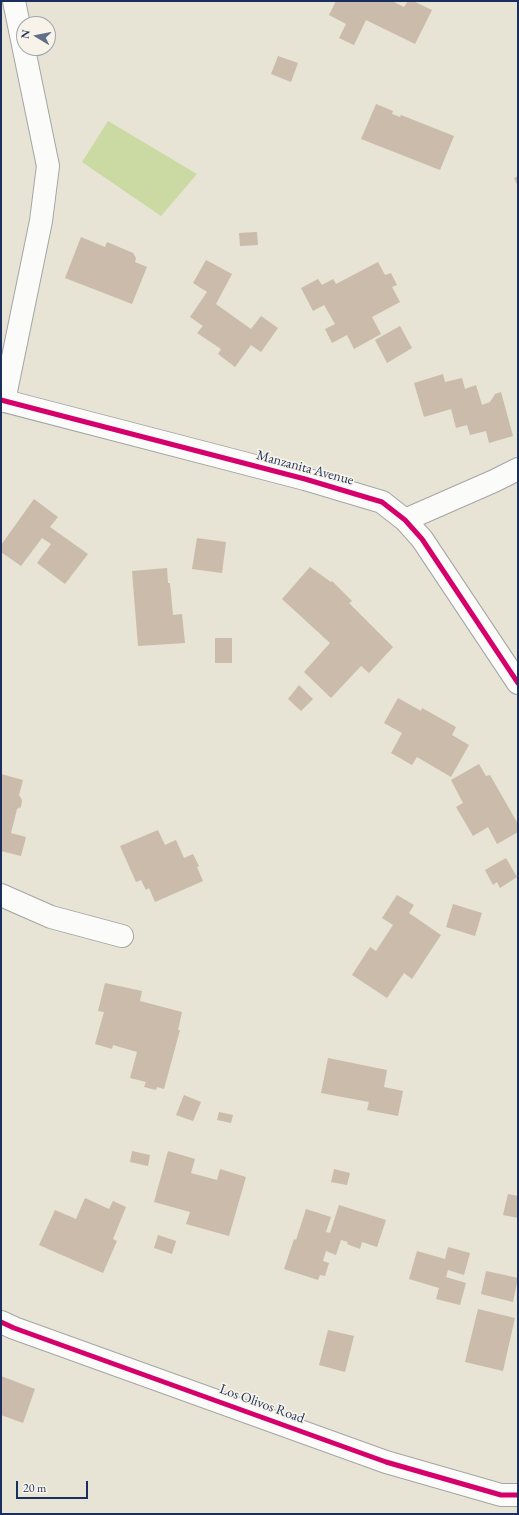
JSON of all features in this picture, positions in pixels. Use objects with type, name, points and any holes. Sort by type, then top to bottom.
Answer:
[{"type":"street","points":[[2,401],[41,221],[48,166],[14,1]]},
{"type":"street","name":"Manzanita Avenue","points":[[2,401],[305,479],[382,502],[405,520],[422,539],[518,683]]},
{"type":"street","points":[[405,520],[494,482],[518,469]]},
{"type":"street","points":[[1,896],[51,917],[122,936]]},
{"type":"street","name":"Los Olivos Road","points":[[1,1322],[386,1462],[501,1495],[518,1495]]},
{"type":"green space","points":[[108,121],[197,174],[161,216],[82,162]]},
{"type":"building","points":[[336,1],[392,1],[404,7],[408,1],[413,1],[432,10],[415,44],[366,20],[354,45],[339,38],[346,24],[329,15]]},
{"type":"building","points":[[278,56],[298,63],[291,82],[271,74]]},
{"type":"building","points":[[376,104],[393,111],[392,114],[400,117],[401,115],[454,136],[440,170],[361,139]]},
{"type":"building","points":[[518,176],[518,186],[514,178]]},
{"type":"building","points":[[257,232],[258,245],[240,246],[239,233]]},
{"type":"building","points":[[81,237],[105,247],[107,242],[133,253],[136,258],[135,262],[147,267],[132,304],[65,278]]},
{"type":"building","points":[[206,260],[232,274],[216,304],[251,329],[261,316],[278,328],[261,352],[251,345],[235,367],[218,354],[221,349],[197,333],[203,326],[190,317],[207,292],[193,283]]},
{"type":"building","points":[[378,262],[385,275],[391,273],[397,285],[392,287],[400,302],[372,317],[381,334],[354,349],[347,335],[332,343],[325,329],[335,324],[324,305],[313,311],[301,288],[318,279],[322,285],[333,279],[336,284]]},
{"type":"building","points":[[400,326],[412,348],[387,363],[375,340]]},
{"type":"building","points":[[443,374],[445,382],[462,378],[465,389],[476,385],[482,405],[490,402],[495,394],[501,392],[513,436],[489,443],[486,431],[470,435],[467,425],[456,428],[451,409],[424,417],[414,383]]},
{"type":"building","points":[[34,499],[58,517],[50,527],[88,554],[65,584],[37,563],[51,544],[42,538],[21,566],[1,552],[1,545]]},
{"type":"building","points":[[197,538],[226,542],[222,573],[192,569]]},
{"type":"building","points":[[310,567],[331,582],[332,581],[352,601],[349,603],[393,647],[369,673],[361,666],[331,698],[304,672],[330,643],[282,599]]},
{"type":"building","points":[[167,568],[173,615],[182,614],[185,643],[138,646],[132,571]]},
{"type":"building","points":[[215,638],[232,638],[232,663],[215,663]]},
{"type":"building","points":[[299,685],[313,699],[301,711],[288,699]]},
{"type":"building","points":[[398,698],[421,711],[422,708],[456,727],[452,735],[469,745],[451,777],[417,757],[412,765],[391,753],[402,733],[384,723]]},
{"type":"building","points":[[479,764],[486,776],[490,775],[518,824],[518,832],[497,844],[488,827],[473,836],[456,807],[463,803],[451,780]]},
{"type":"building","points":[[1,774],[23,780],[19,795],[22,800],[21,807],[17,809],[11,833],[26,837],[21,856],[1,851]]},
{"type":"building","points":[[158,830],[165,845],[176,840],[184,858],[193,854],[199,866],[197,867],[203,881],[155,902],[149,888],[146,890],[141,880],[136,882],[120,846]]},
{"type":"building","points":[[506,858],[517,877],[500,888],[497,882],[493,885],[485,870]]},
{"type":"building","points":[[397,895],[414,905],[409,913],[441,935],[412,979],[404,973],[387,998],[352,975],[370,947],[376,951],[393,925],[382,918]]},
{"type":"building","points":[[453,904],[482,913],[475,936],[446,927]]},
{"type":"building","points":[[105,983],[142,991],[140,1001],[182,1012],[178,1030],[180,1030],[164,1089],[157,1087],[156,1090],[144,1087],[146,1082],[130,1078],[137,1052],[113,1045],[112,1049],[95,1044],[104,1012],[98,1011]]},
{"type":"building","points":[[328,1058],[387,1070],[384,1087],[403,1091],[398,1116],[367,1110],[369,1102],[321,1093]]},
{"type":"building","points":[[184,1095],[201,1102],[193,1121],[176,1115]]},
{"type":"building","points":[[219,1112],[233,1115],[231,1123],[217,1120]]},
{"type":"building","points":[[132,1151],[150,1155],[148,1166],[130,1162]]},
{"type":"building","points":[[168,1151],[195,1159],[191,1173],[217,1180],[220,1169],[246,1177],[229,1236],[186,1224],[190,1212],[154,1202]]},
{"type":"building","points":[[334,1169],[350,1173],[347,1185],[331,1182]]},
{"type":"building","points":[[508,1194],[518,1196],[518,1218],[503,1215]]},
{"type":"building","points":[[85,1198],[109,1209],[113,1201],[126,1207],[113,1239],[117,1241],[103,1273],[39,1245],[55,1210],[76,1219]]},
{"type":"building","points":[[339,1205],[386,1220],[377,1247],[362,1242],[360,1249],[341,1240],[336,1255],[326,1251],[323,1261],[329,1263],[325,1276],[320,1275],[318,1280],[284,1269],[294,1239],[296,1240],[306,1209],[331,1217],[326,1232],[330,1233]]},
{"type":"building","points":[[158,1235],[176,1241],[172,1254],[154,1248]]},
{"type":"building","points":[[448,1247],[470,1253],[464,1275],[448,1270],[446,1277],[466,1283],[460,1305],[436,1299],[439,1288],[409,1279],[417,1251],[445,1259]]},
{"type":"building","points":[[486,1271],[518,1278],[513,1302],[481,1294]]},
{"type":"building","points":[[478,1309],[515,1318],[503,1371],[465,1362]]},
{"type":"building","points":[[328,1330],[354,1336],[345,1372],[319,1365]]},
{"type":"building","points":[[1,1376],[35,1389],[23,1423],[1,1415]]},
{"type":"cycle path","points":[[1,400],[305,479],[382,502],[405,520],[422,539],[518,683]]},
{"type":"cycle path","points":[[1,1322],[386,1462],[501,1495],[518,1495]]}]
